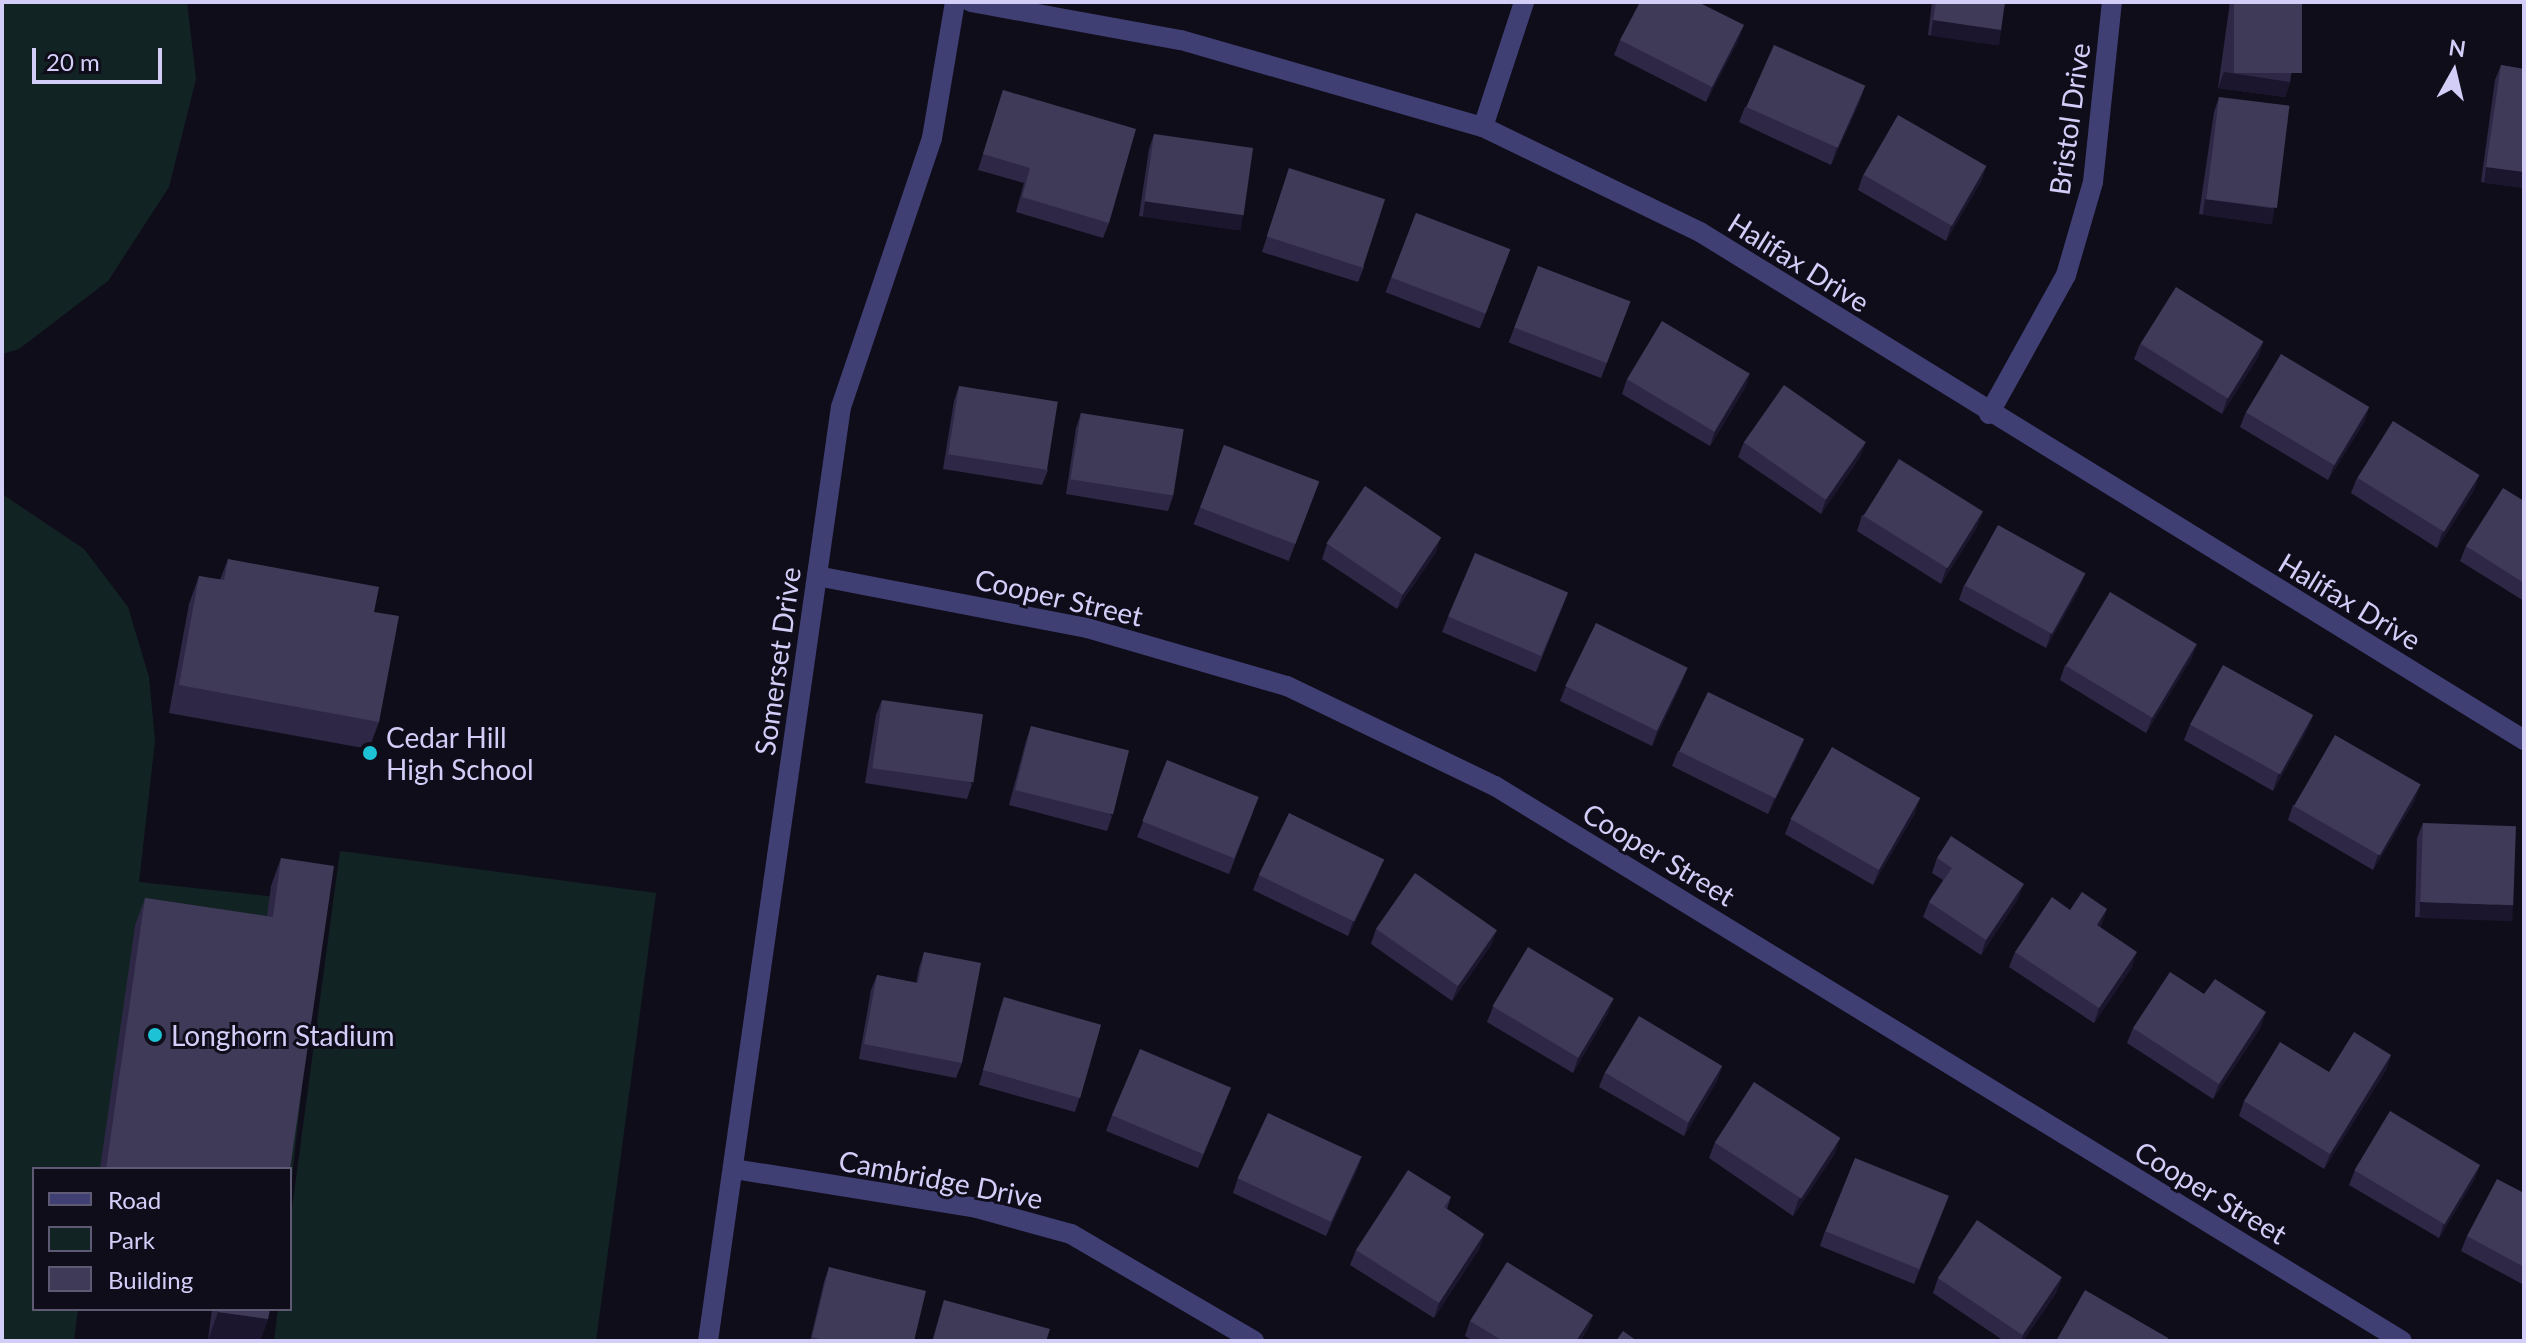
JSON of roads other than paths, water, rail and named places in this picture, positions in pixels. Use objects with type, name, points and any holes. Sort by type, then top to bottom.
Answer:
[{"type":"street","name":"Somerset Drive","points":[[708,1341],[841,407],[932,138],[955,2]]},
{"type":"street","name":"Halifax Drive","points":[[971,2],[1181,40],[1483,127],[1700,232],[1989,414],[2524,740]]},
{"type":"street","points":[[1483,127],[1524,2]]},
{"type":"street","name":"Bristol Drive","points":[[1989,414],[2066,275],[2093,182],[2112,2]]},
{"type":"street","name":"Cooper Street","points":[[817,576],[1087,628],[1287,686],[1495,786],[2402,1341]]},
{"type":"street","name":"Cambridge Drive","points":[[734,1169],[977,1208],[1071,1234],[1254,1341]]},
{"type":"place","name":"Cedar Hill High School","points":[[370,753]]},
{"type":"place","name":"Longhorn Stadium","points":[[155,1035]]}]
